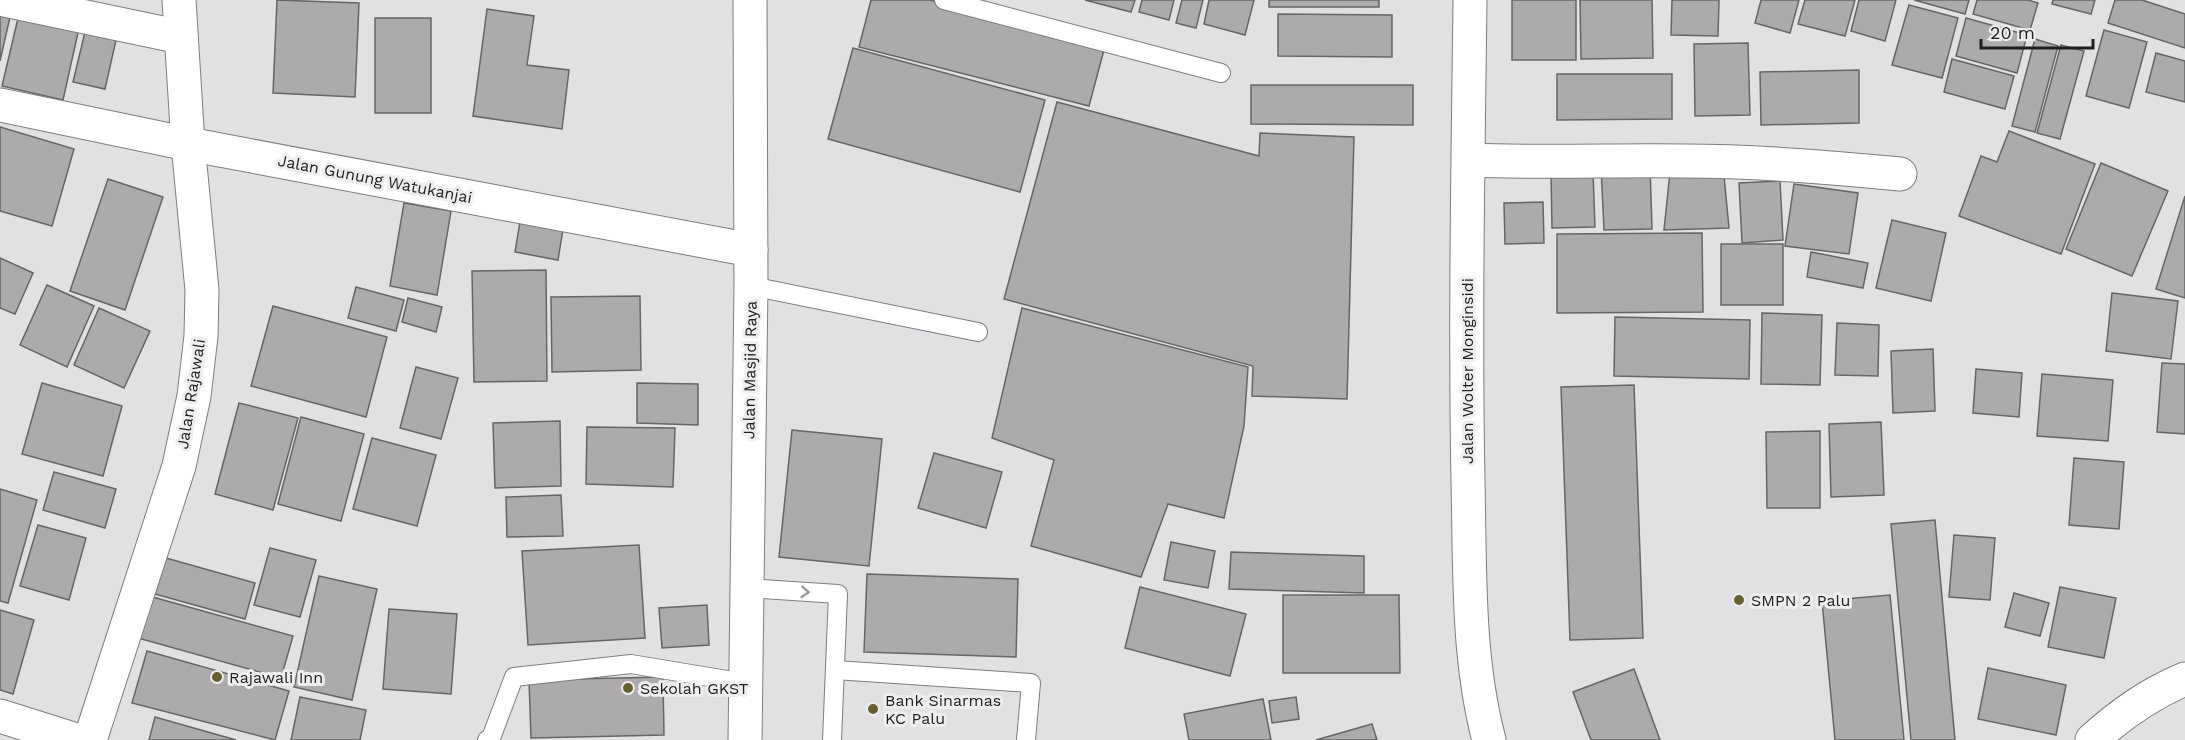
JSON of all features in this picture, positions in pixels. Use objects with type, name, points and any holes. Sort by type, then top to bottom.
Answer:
[{"type":"main road","points":[[5,0],[181,37]]},
{"type":"main road","name":"Jalan Rajawali","points":[[90,740],[178,466],[194,396],[201,336],[202,290],[188,144],[179,0]]},
{"type":"main road","name":"Jalan Masjid Raya","points":[[745,740],[751,286],[750,0]]},
{"type":"main road","name":"Jalan Wolter Monginsidi","points":[[1470,0],[1465,331],[1471,608],[1480,705],[1489,740]]},
{"type":"main road","name":"Jalan Gunung Watukanjai","points":[[0,105],[188,144],[751,250]]},
{"type":"main road","points":[[1469,160],[1548,163],[1691,161],[1829,167],[1900,174]]},
{"type":"main road","points":[[2092,740],[2120,716],[2155,692],[2185,679]]},
{"type":"main road","points":[[0,717],[76,740]]},
{"type":"lane","points":[[944,0],[1221,73]]},
{"type":"lane","points":[[751,286],[978,332]]},
{"type":"lane","points":[[747,588],[838,594],[832,740]]},
{"type":"lane","points":[[487,740],[491,738],[514,677],[631,664],[745,683]]},
{"type":"lane","points":[[835,670],[1031,683],[1026,740]]},
{"type":"building","points":[[277,0],[359,3],[355,97],[273,93]]},
{"type":"building","points":[[871,0],[930,0],[1105,46],[1089,106],[859,47]]},
{"type":"building","points":[[1085,0],[1135,0],[1131,12]]},
{"type":"building","points":[[1142,0],[1174,0],[1169,20],[1139,12]]},
{"type":"building","points":[[1182,0],[1203,0],[1196,28],[1176,23]]},
{"type":"building","points":[[1209,0],[1254,0],[1245,35],[1204,24]]},
{"type":"building","points":[[1269,0],[1379,0],[1379,7],[1269,7]]},
{"type":"building","points":[[1512,0],[1576,0],[1576,60],[1512,60]]},
{"type":"building","points":[[1580,0],[1652,0],[1653,58],[1581,59]]},
{"type":"building","points":[[1672,0],[1719,0],[1718,36],[1671,35]]},
{"type":"building","points":[[1761,0],[1799,0],[1790,33],[1755,23]]},
{"type":"building","points":[[1805,0],[1855,0],[1845,36],[1798,24]]},
{"type":"building","points":[[1859,0],[1896,0],[1885,41],[1851,31]]},
{"type":"building","points":[[1914,0],[1969,0],[1965,14]]},
{"type":"building","points":[[1977,0],[2028,0],[2038,3],[2030,30],[1973,14]]},
{"type":"building","points":[[2053,0],[2095,0],[2091,14],[2052,4]]},
{"type":"building","points":[[2115,0],[2142,0],[2185,14],[2185,48],[2108,23]]},
{"type":"building","points":[[1909,5],[1958,18],[1942,78],[1892,65]]},
{"type":"building","points":[[487,9],[534,16],[527,65],[569,70],[562,129],[473,116]]},
{"type":"building","points":[[19,14],[79,28],[63,100],[2,86]]},
{"type":"building","points":[[1278,14],[1392,15],[1392,57],[1278,56]]},
{"type":"building","points":[[0,15],[10,17],[0,61]]},
{"type":"building","points":[[375,18],[431,18],[431,113],[375,113]]},
{"type":"building","points":[[1966,18],[2027,35],[2017,73],[1956,56]]},
{"type":"building","points":[[2104,30],[2147,42],[2129,108],[2086,96]]},
{"type":"building","points":[[85,32],[116,40],[105,89],[73,82]]},
{"type":"building","points":[[2035,39],[2058,46],[2035,132],[2012,126]]},
{"type":"building","points":[[1748,43],[1750,115],[1695,116],[1694,44]]},
{"type":"building","points":[[2061,45],[2084,51],[2060,139],[2037,133]]},
{"type":"building","points":[[853,48],[1045,100],[1020,192],[828,139]]},
{"type":"building","points":[[2156,53],[2185,61],[2185,102],[2146,92]]},
{"type":"building","points":[[1952,59],[2014,76],[2005,109],[1944,92]]},
{"type":"building","points":[[1859,70],[1859,123],[1761,125],[1760,72]]},
{"type":"building","points":[[1557,74],[1672,74],[1672,119],[1557,120]]},
{"type":"building","points":[[1251,85],[1413,85],[1413,125],[1251,124]]},
{"type":"building","points":[[1057,102],[1259,156],[1260,133],[1354,137],[1347,399],[1252,396],[1253,366],[1004,299]]},
{"type":"building","points":[[0,127],[74,149],[52,226],[0,211]]},
{"type":"building","points":[[2009,131],[2095,164],[2061,254],[1959,216],[1981,156],[1997,162]]},
{"type":"building","points":[[2101,163],[2168,191],[2132,276],[2066,249]]},
{"type":"building","points":[[1650,165],[1652,229],[1604,230],[1601,167]]},
{"type":"building","points":[[1593,172],[1595,227],[1552,228],[1551,173]]},
{"type":"building","points":[[1670,172],[1724,176],[1729,228],[1664,230]]},
{"type":"building","points":[[108,179],[163,197],[125,310],[70,291]]},
{"type":"building","points":[[1780,181],[1783,240],[1742,243],[1739,183]]},
{"type":"building","points":[[1794,184],[1858,193],[1849,254],[1785,246]]},
{"type":"building","points":[[2185,196],[2185,298],[2156,289]]},
{"type":"building","points":[[1543,202],[1544,243],[1505,244],[1504,203]]},
{"type":"building","points":[[404,203],[451,211],[437,295],[390,286]]},
{"type":"building","points":[[521,216],[564,223],[558,260],[515,252]]},
{"type":"building","points":[[1892,220],[1946,233],[1931,301],[1876,288]]},
{"type":"building","points":[[1702,233],[1703,312],[1557,313],[1557,234]]},
{"type":"building","points":[[1721,244],[1783,244],[1783,305],[1721,305]]},
{"type":"building","points":[[1811,252],[1868,263],[1863,288],[1807,277]]},
{"type":"building","points":[[0,258],[33,273],[15,314],[0,308]]},
{"type":"building","points":[[546,270],[547,381],[474,382],[472,271]]},
{"type":"building","points":[[47,285],[94,306],[67,367],[20,345]]},
{"type":"building","points":[[356,287],[404,300],[396,331],[348,318]]},
{"type":"building","points":[[2112,293],[2178,301],[2171,359],[2106,351]]},
{"type":"building","points":[[640,296],[641,370],[552,372],[551,297]]},
{"type":"building","points":[[408,298],[442,307],[436,332],[402,322]]},
{"type":"building","points":[[273,306],[387,337],[366,417],[251,386]]},
{"type":"building","points":[[99,308],[150,331],[124,388],[74,365]]},
{"type":"building","points":[[1022,308],[1248,367],[1244,426],[1224,518],[1168,504],[1141,577],[1031,546],[1054,460],[992,438]]},
{"type":"building","points":[[1762,313],[1822,315],[1820,385],[1761,384]]},
{"type":"building","points":[[1615,317],[1750,320],[1749,379],[1614,376]]},
{"type":"building","points":[[1837,323],[1879,325],[1878,376],[1835,375]]},
{"type":"building","points":[[1933,349],[1935,411],[1893,413],[1891,351]]},
{"type":"building","points":[[2162,363],[2185,364],[2185,434],[2157,432]]},
{"type":"building","points":[[416,367],[458,378],[441,439],[400,428]]},
{"type":"building","points":[[1976,369],[2022,373],[2019,417],[1973,413]]},
{"type":"building","points":[[2042,374],[2113,380],[2108,441],[2037,436]]},
{"type":"building","points":[[42,383],[122,406],[103,476],[22,454]]},
{"type":"building","points":[[637,383],[698,384],[698,425],[637,423]]},
{"type":"building","points":[[1634,385],[1643,638],[1570,640],[1561,387]]},
{"type":"building","points":[[239,403],[298,418],[273,510],[215,494]]},
{"type":"building","points":[[301,417],[364,434],[341,521],[278,504]]},
{"type":"building","points":[[560,421],[561,486],[495,488],[493,423]]},
{"type":"building","points":[[1881,422],[1884,495],[1831,497],[1829,424]]},
{"type":"building","points":[[587,427],[675,428],[673,487],[586,484]]},
{"type":"building","points":[[792,430],[882,439],[869,566],[779,557]]},
{"type":"building","points":[[1820,431],[1820,508],[1767,508],[1766,432]]},
{"type":"building","points":[[372,438],[436,455],[417,526],[353,509]]},
{"type":"building","points":[[934,453],[1002,472],[986,528],[918,508]]},
{"type":"building","points":[[2074,458],[2124,462],[2119,529],[2069,525]]},
{"type":"building","points":[[54,472],[116,489],[105,528],[43,510]]},
{"type":"building","points":[[0,489],[37,500],[8,603],[0,601]]},
{"type":"building","points":[[561,495],[563,536],[507,537],[506,497]]},
{"type":"building","points":[[1935,520],[1955,740],[1911,740],[1891,524]]},
{"type":"building","points":[[38,525],[86,538],[69,600],[20,586]]},
{"type":"building","points":[[1954,535],[1995,538],[1990,600],[1949,597]]},
{"type":"building","points":[[1171,542],[1215,551],[1208,588],[1164,580]]},
{"type":"building","points":[[639,545],[645,638],[528,645],[522,551]]},
{"type":"building","points":[[270,548],[316,560],[300,617],[254,605]]},
{"type":"building","points":[[1231,552],[1364,556],[1364,593],[1229,589]]},
{"type":"building","points":[[166,558],[255,583],[245,619],[155,594]]},
{"type":"building","points":[[867,574],[1018,579],[1016,657],[864,652]]},
{"type":"building","points":[[319,576],[377,589],[352,700],[294,687]]},
{"type":"building","points":[[1140,587],[1246,614],[1230,676],[1125,648]]},
{"type":"building","points":[[2060,587],[2116,598],[2104,658],[2048,647]]},
{"type":"building","points":[[2014,593],[2049,603],[2040,636],[2005,627]]},
{"type":"building","points":[[1283,595],[1399,595],[1400,673],[1283,673]]},
{"type":"building","points":[[1890,595],[1904,740],[1835,740],[1822,601]]},
{"type":"building","points":[[149,596],[293,636],[281,678],[138,638]]},
{"type":"building","points":[[707,605],[709,645],[662,648],[659,608]]},
{"type":"building","points":[[389,609],[457,614],[451,694],[383,689]]},
{"type":"building","points":[[0,610],[34,620],[13,694],[0,690]]},
{"type":"building","points":[[147,651],[289,691],[275,740],[132,703]]},
{"type":"building","points":[[1988,668],[2066,685],[2056,735],[1978,719]]},
{"type":"building","points":[[1634,669],[1660,740],[1591,740],[1573,692]]},
{"type":"building","points":[[663,677],[664,735],[531,738],[529,680]]},
{"type":"building","points":[[300,697],[366,710],[360,740],[291,740]]},
{"type":"building","points":[[1296,697],[1299,719],[1272,723],[1269,701]]},
{"type":"building","points":[[1263,699],[1271,740],[1189,740],[1184,714]]},
{"type":"building","points":[[155,717],[236,740],[149,740]]},
{"type":"building","points":[[1372,724],[1377,740],[1316,740]]},
{"type":"place","name":"SMPN 2 Palu","points":[[1739,600]]},
{"type":"place","name":"Rajawali Inn","points":[[217,677]]},
{"type":"place","name":"Sekolah GKST","points":[[628,688]]},
{"type":"place","name":"Bank Sinarmas KC Palu","points":[[873,709]]}]
